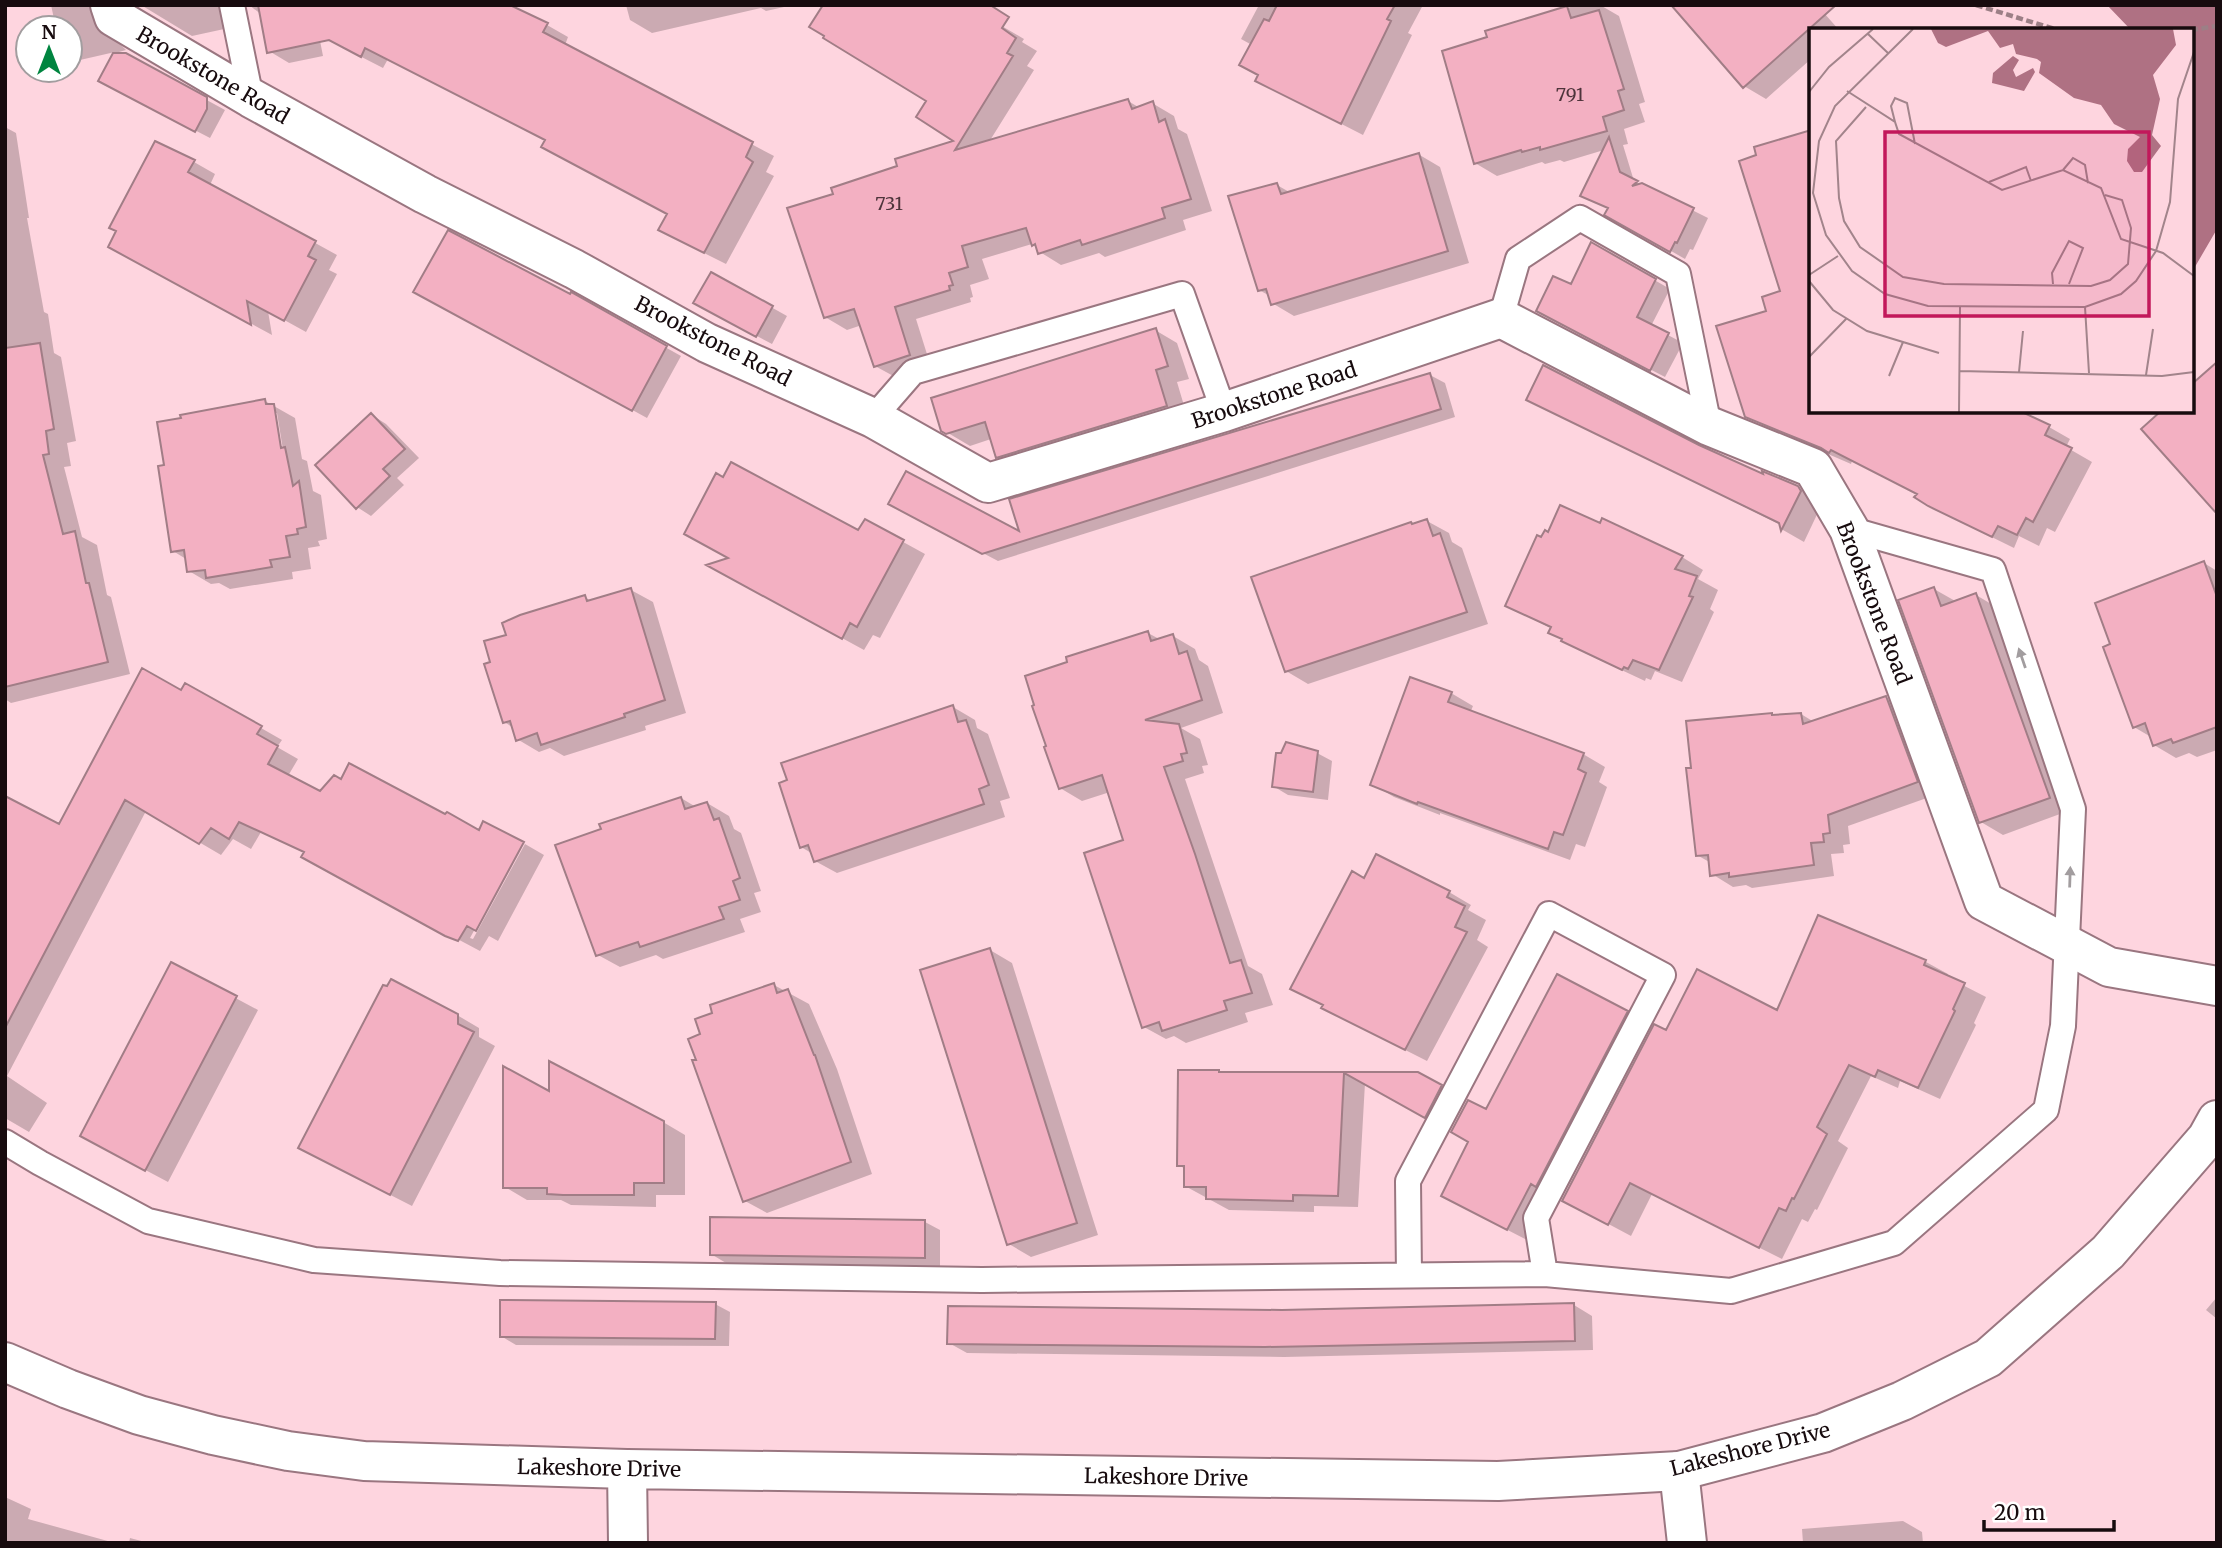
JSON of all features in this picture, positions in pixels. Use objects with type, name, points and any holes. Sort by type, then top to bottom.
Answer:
[{"type":"street","name":"Brookstone Road","points":[[110,5],[114,18],[251,98],[425,194],[574,269],[707,343],[873,418],[988,484],[1224,412],[1501,318],[1709,426],[1813,468],[1849,529],[1984,901],[2109,967],[2217,986]]},
{"type":"street","name":"Lakeshore Drive","points":[[5,1362],[139,1415],[288,1451],[364,1461],[627,1469],[1498,1481],[1679,1471],[1823,1433],[1902,1401],[1988,1358],[2108,1252],[2207,1138],[2217,1120]]},
{"type":"street","points":[[627,1469],[628,1543]]},
{"type":"street","points":[[1679,1471],[1687,1543]]},
{"type":"lane","points":[[232,5],[251,98]]},
{"type":"lane","points":[[1501,318],[1518,259],[1580,218],[1678,275],[1709,426]]},
{"type":"lane","points":[[873,418],[913,372],[1182,294],[1224,412]]},
{"type":"lane","points":[[5,1143],[148,1221],[314,1260],[500,1273],[982,1280],[1545,1274],[1731,1291],[1894,1243],[2046,1110],[2063,1026],[2073,809],[1993,570],[1849,529]]},
{"type":"lane","points":[[1409,1275],[1408,1181],[1549,914],[1663,975],[1536,1218],[1545,1274]]},
{"type":"path","points":[[1976,5],[2051,28]]},
{"type":"path","points":[[2194,30],[2217,26]]},
{"type":"shaded area","points":[[2107,5],[2217,5],[2217,229],[2194,269],[2194,28],[2129,28]]},
{"type":"building","points":[[258,5],[510,5],[548,23],[543,32],[753,142],[746,157],[753,162],[704,253],[658,230],[667,214],[541,147],[545,140],[365,48],[361,57],[329,40],[267,53]]},
{"type":"building","points":[[823,5],[990,5],[1009,17],[1002,28],[1016,38],[1007,53],[1013,56],[955,150],[1128,99],[1132,109],[1153,101],[1159,122],[1165,119],[1191,199],[1162,208],[1165,218],[1082,245],[1080,240],[1038,254],[1026,228],[962,246],[968,267],[949,273],[953,285],[949,286],[950,290],[895,307],[910,355],[874,367],[854,309],[824,318],[787,208],[833,194],[831,188],[897,166],[895,159],[953,141],[916,117],[926,101],[809,27]]},
{"type":"building","points":[[1277,5],[1395,5],[1387,19],[1391,21],[1341,124],[1255,81],[1258,75],[1239,65],[1264,19],[1269,21]]},
{"type":"building","points":[[1671,5],[1836,5],[1809,28],[1743,88]]},
{"type":"building","points":[[1567,6],[1571,18],[1599,10],[1624,89],[1618,91],[1624,110],[1603,117],[1607,131],[1540,150],[1540,147],[1522,152],[1521,150],[1474,164],[1442,51],[1487,37],[1485,31]]},
{"type":"building","points":[[113,53],[126,53],[207,97],[207,109],[195,132],[98,81]]},
{"type":"building","points":[[1809,131],[1809,413],[2024,413],[2050,425],[2045,435],[2072,448],[2033,522],[2026,518],[2017,535],[1998,526],[1992,537],[1928,506],[1914,497],[1917,494],[1831,450],[1829,453],[1745,417],[1716,326],[1766,311],[1762,297],[1780,291],[1739,161],[1756,155],[1754,147]]},
{"type":"building","points":[[1609,137],[1620,172],[1638,181],[1632,186],[1642,183],[1694,208],[1670,252],[1604,215],[1608,208],[1580,196]]},
{"type":"building","points":[[155,141],[195,160],[188,172],[316,241],[308,256],[316,260],[284,321],[247,301],[251,325],[108,247],[116,231],[109,228]]},
{"type":"building","points":[[1419,153],[1448,251],[1271,305],[1266,289],[1258,291],[1228,196],[1277,183],[1281,194]]},
{"type":"building","points":[[448,230],[570,294],[571,292],[667,346],[632,411],[413,292]]},
{"type":"building","points":[[1591,242],[1656,279],[1637,317],[1669,333],[1650,371],[1536,311],[1553,276],[1571,284]]},
{"type":"building","points":[[711,272],[773,306],[756,337],[693,303]]},
{"type":"building","points":[[1156,328],[1168,366],[1156,370],[1167,406],[996,458],[985,422],[946,434],[941,431],[931,398]]},
{"type":"building","points":[[40,343],[54,429],[46,431],[49,454],[43,455],[63,534],[75,531],[108,662],[5,687],[5,348]]},
{"type":"building","points":[[2217,362],[2217,514],[2141,429],[2159,413],[2194,413],[2194,382]]},
{"type":"building","points":[[1543,365],[1699,445],[1763,474],[1762,471],[1798,486],[1801,491],[1781,531],[1779,523],[1526,400]]},
{"type":"building","points":[[1430,373],[1441,409],[982,554],[888,504],[906,471],[1019,531],[1009,499]]},
{"type":"building","points":[[265,399],[266,404],[274,404],[281,448],[285,447],[293,486],[299,481],[306,527],[297,529],[298,534],[286,536],[290,557],[270,560],[272,567],[206,578],[205,570],[187,572],[184,550],[171,552],[158,466],[164,465],[157,422]]},
{"type":"building","points":[[371,413],[405,449],[383,469],[390,476],[356,509],[315,465]]},
{"type":"building","points":[[731,462],[858,530],[865,519],[904,540],[857,627],[850,623],[842,639],[706,565],[728,558],[684,534],[716,473],[723,477]]},
{"type":"building","points":[[1560,505],[1600,523],[1602,518],[1683,556],[1675,569],[1697,576],[1689,596],[1693,597],[1659,670],[1633,660],[1628,669],[1624,667],[1622,670],[1561,641],[1562,639],[1548,633],[1551,627],[1505,606],[1537,535],[1541,537],[1545,530],[1548,532]]},
{"type":"building","points":[[1427,519],[1433,536],[1440,533],[1467,612],[1285,672],[1251,577],[1411,522],[1412,524]]},
{"type":"building","points":[[2204,561],[2217,597],[2217,727],[2173,743],[2171,739],[2153,746],[2145,723],[2133,728],[2103,647],[2110,644],[2095,603]]},
{"type":"building","points":[[1934,587],[1941,606],[1976,593],[2050,798],[1979,823],[1898,600]]},
{"type":"building","points":[[631,588],[665,700],[624,714],[625,717],[541,745],[537,733],[516,741],[510,721],[503,723],[484,664],[490,662],[484,641],[506,635],[502,623],[520,615],[585,595],[587,601]]},
{"type":"building","points":[[1148,631],[1151,641],[1173,634],[1179,654],[1187,651],[1202,700],[1145,720],[1179,724],[1187,753],[1181,754],[1183,761],[1164,767],[1230,963],[1241,960],[1252,993],[1224,1001],[1227,1010],[1162,1031],[1159,1022],[1142,1028],[1084,853],[1123,840],[1102,775],[1059,789],[1044,747],[1046,746],[1025,676],[1067,662],[1066,657]]},
{"type":"building","points":[[142,668],[181,690],[185,683],[262,726],[257,734],[278,746],[268,764],[320,791],[334,775],[341,779],[349,763],[479,830],[483,821],[524,842],[476,931],[467,926],[458,941],[445,936],[301,857],[304,852],[239,822],[229,839],[211,828],[199,844],[125,800],[5,1028],[5,796],[59,824]]},
{"type":"building","points":[[1410,677],[1452,692],[1448,702],[1584,753],[1578,769],[1586,773],[1563,835],[1554,832],[1548,849],[1370,785]]},
{"type":"building","points":[[1886,696],[1918,782],[1828,815],[1830,833],[1823,834],[1824,842],[1811,843],[1814,865],[1729,877],[1729,873],[1710,876],[1708,855],[1696,856],[1686,768],[1691,768],[1686,721],[1801,713],[1803,724]]},
{"type":"building","points":[[953,705],[958,722],[966,720],[989,785],[979,789],[984,804],[814,862],[808,845],[800,848],[779,783],[787,780],[781,763]]},
{"type":"building","points":[[1286,742],[1318,751],[1313,792],[1272,787],[1276,753],[1281,753]]},
{"type":"building","points":[[681,797],[685,809],[707,802],[714,820],[719,818],[740,878],[733,881],[740,900],[719,907],[724,919],[640,947],[638,942],[596,956],[555,845],[601,829],[599,824]]},
{"type":"building","points":[[1376,854],[1450,891],[1447,897],[1465,906],[1455,927],[1467,932],[1405,1050],[1321,1008],[1323,1005],[1290,989],[1352,871],[1364,878]]},
{"type":"building","points":[[1818,915],[1926,960],[1924,965],[1965,983],[1953,1009],[1955,1011],[1918,1088],[1878,1070],[1875,1077],[1849,1065],[1817,1127],[1827,1134],[1794,1199],[1792,1198],[1786,1211],[1779,1208],[1759,1248],[1630,1183],[1608,1225],[1562,1201],[1654,1024],[1666,1030],[1697,969],[1777,1010]]},
{"type":"building","points":[[990,948],[1077,1223],[1007,1245],[920,970]]},
{"type":"building","points":[[171,962],[237,996],[145,1171],[80,1136]]},
{"type":"building","points":[[1557,974],[1628,1011],[1536,1187],[1531,1184],[1507,1230],[1441,1196],[1468,1142],[1451,1132],[1468,1100],[1486,1109]]},
{"type":"building","points":[[391,979],[458,1014],[458,1024],[474,1032],[390,1195],[298,1148],[383,985],[387,986]]},
{"type":"building","points":[[774,983],[777,993],[788,989],[815,1055],[851,1162],[743,1202],[692,1060],[696,1060],[688,1039],[700,1034],[695,1019],[712,1013],[710,1005]]},
{"type":"building","points":[[549,1061],[664,1121],[664,1183],[634,1183],[634,1195],[563,1195],[547,1194],[547,1188],[503,1188],[503,1066],[549,1091]]},
{"type":"building","points":[[1178,1070],[1418,1072],[1442,1085],[1425,1118],[1344,1073],[1338,1196],[1293,1195],[1293,1201],[1206,1199],[1206,1187],[1184,1187],[1184,1166],[1177,1166]]},
{"type":"building","points":[[710,1217],[925,1220],[925,1258],[710,1255]]},
{"type":"building","points":[[500,1300],[716,1302],[715,1339],[500,1337]]},
{"type":"building","points":[[1574,1303],[1575,1341],[1265,1347],[947,1344],[948,1306],[1282,1310]]}]
